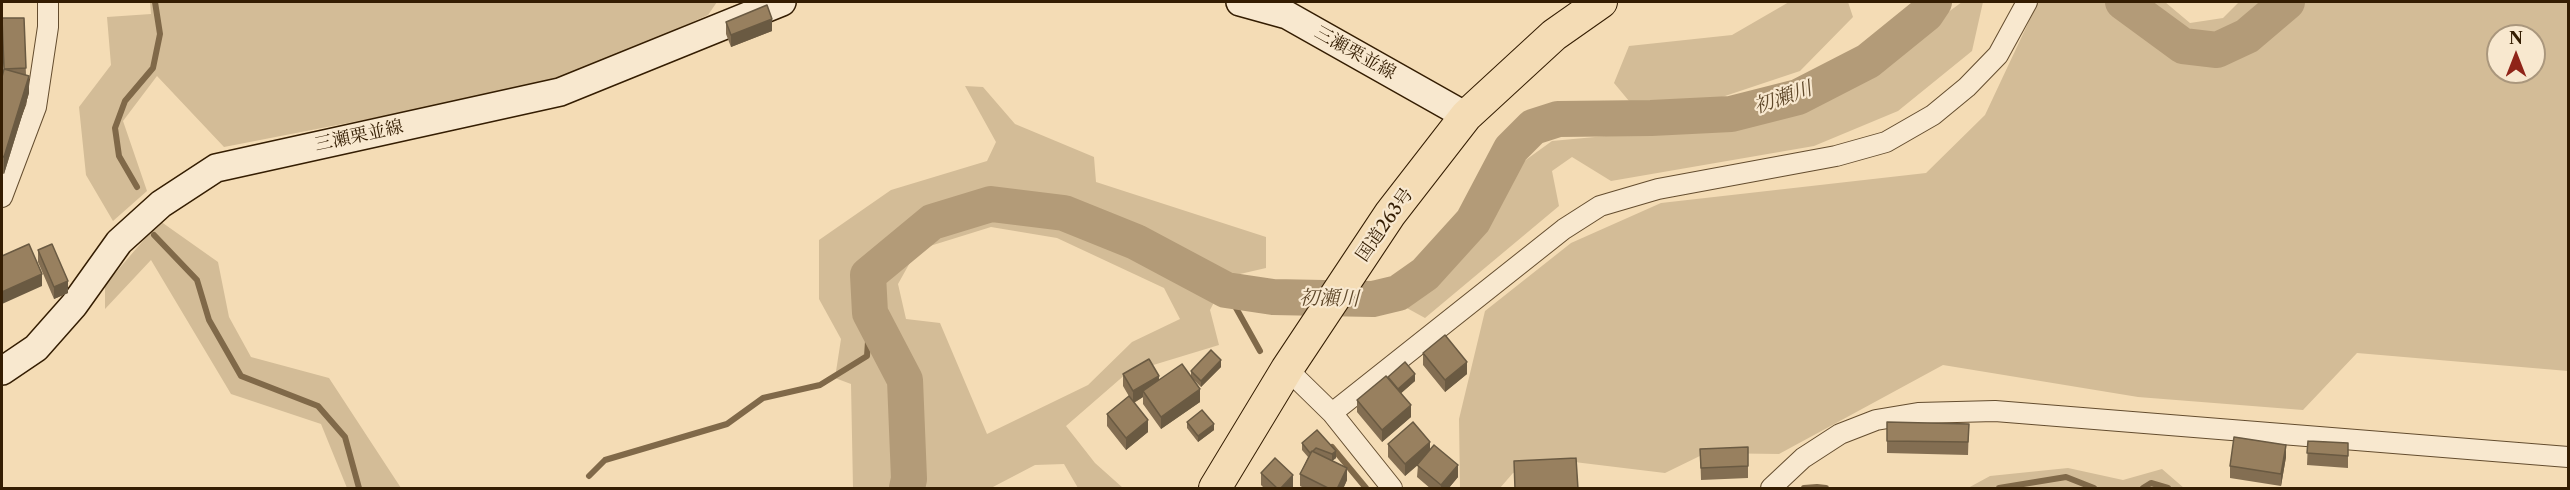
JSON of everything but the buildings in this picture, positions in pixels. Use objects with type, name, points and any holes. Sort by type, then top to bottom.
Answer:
[{"type":"highway","name":"国道263号","points":[[1215,489],[1287,369],[1390,214],[1466,116],[1554,35],[1601,2]]},
{"type":"main road","name":"三瀬栗並線","points":[[2,371],[36,348],[74,305],[119,242],[161,204],[216,168],[560,92],[782,2]]},
{"type":"main road","name":"三瀬栗並線","points":[[1240,2],[1287,15],[1466,116]]},
{"type":"street","points":[[2,197],[36,107],[48,27],[48,2]]},
{"type":"street","points":[[1332,413],[1564,229],[1600,206],[1658,189],[1836,156],[1886,142],[1933,115],[1967,87],[1998,55],[2026,3]]},
{"type":"street","points":[[1287,369],[1332,413],[1392,489]]},
{"type":"street","points":[[1772,489],[1803,458],[1840,434],[1876,420],[1918,413],[1995,411],[2568,458]]},
{"type":"shaded area","points":[[150,2],[717,2],[708,15],[559,82],[224,147],[157,76],[123,121],[147,191],[113,221],[86,175],[79,107],[111,65],[107,17],[151,14]]},
{"type":"shaded area","points":[[1789,2],[1848,2],[1853,17],[1800,71],[1707,102],[1629,101],[1614,83],[1629,46],[1732,35]]},
{"type":"shaded area","points":[[1962,2],[1983,2],[1972,51],[1898,111],[1814,146],[1611,181],[1572,157],[1552,171],[1559,206],[1425,318],[1405,307],[1481,232],[1516,167],[1552,141],[1734,124],[1847,86]]},
{"type":"shaded area","points":[[2038,2],[2165,2],[2190,23],[2223,18],[2239,2],[2568,2],[2568,371],[2357,353],[2303,410],[2138,397],[1943,365],[1779,454],[1706,453],[1665,473],[1566,461],[1513,473],[1500,488],[1460,488],[1459,419],[1485,311],[1571,243],[1661,203],[1926,173],[1985,115]]},
{"type":"shaded area","points":[[965,86],[983,87],[1015,124],[1094,157],[1096,182],[1266,237],[1266,268],[1227,277],[1210,310],[1219,345],[1127,373],[1066,426],[1095,463],[1123,488],[1078,488],[1064,464],[1035,465],[991,488],[853,488],[851,384],[835,378],[841,339],[819,299],[819,240],[891,190],[987,161],[996,142]],"holes":[[[991,227],[1057,238],[1164,288],[1180,319],[1132,342],[1088,385],[987,434],[940,323],[906,319],[898,284],[917,250]]]},
{"type":"shaded area","points":[[160,221],[218,262],[229,317],[251,357],[329,378],[401,488],[347,488],[321,424],[231,394],[151,260],[105,309],[105,285]]},
{"type":"shaded area","points":[[2068,468],[2123,480],[2162,469],[2184,488],[1968,488],[1990,476]]},
{"type":"waterway","points":[[137,187],[119,156],[115,128],[125,101],[153,68],[160,34],[155,2]]},
{"type":"waterway","name":"初瀬川","points":[[907,488],[909,479],[905,380],[870,313],[868,275],[932,222],[991,204],[1064,213],[1136,242],[1226,290],[1273,297],[1373,299],[1398,293],[1425,274],[1473,221],[1511,149],[1533,127],[1558,119],[1731,114],[1798,97],[1868,61],[1926,14],[1934,2]]},
{"type":"waterway","points":[[2123,2],[2183,46],[2217,50],[2247,36],[2287,2]]},
{"type":"waterway","points":[[154,235],[197,280],[209,320],[241,376],[318,406],[345,437],[359,488]]},
{"type":"waterway","points":[[1226,290],[1260,351]]},
{"type":"waterway","points":[[589,476],[605,460],[727,424],[763,398],[820,385],[867,356],[870,313]]},
{"type":"waterway","points":[[1332,447],[1366,488]]},
{"type":"waterway","points":[[1999,488],[2066,477],[2094,488]]},
{"type":"waterway","points":[[2143,488],[2151,483],[2168,488]]},
{"type":"waterway","points":[[1804,488],[1826,488]]}]
